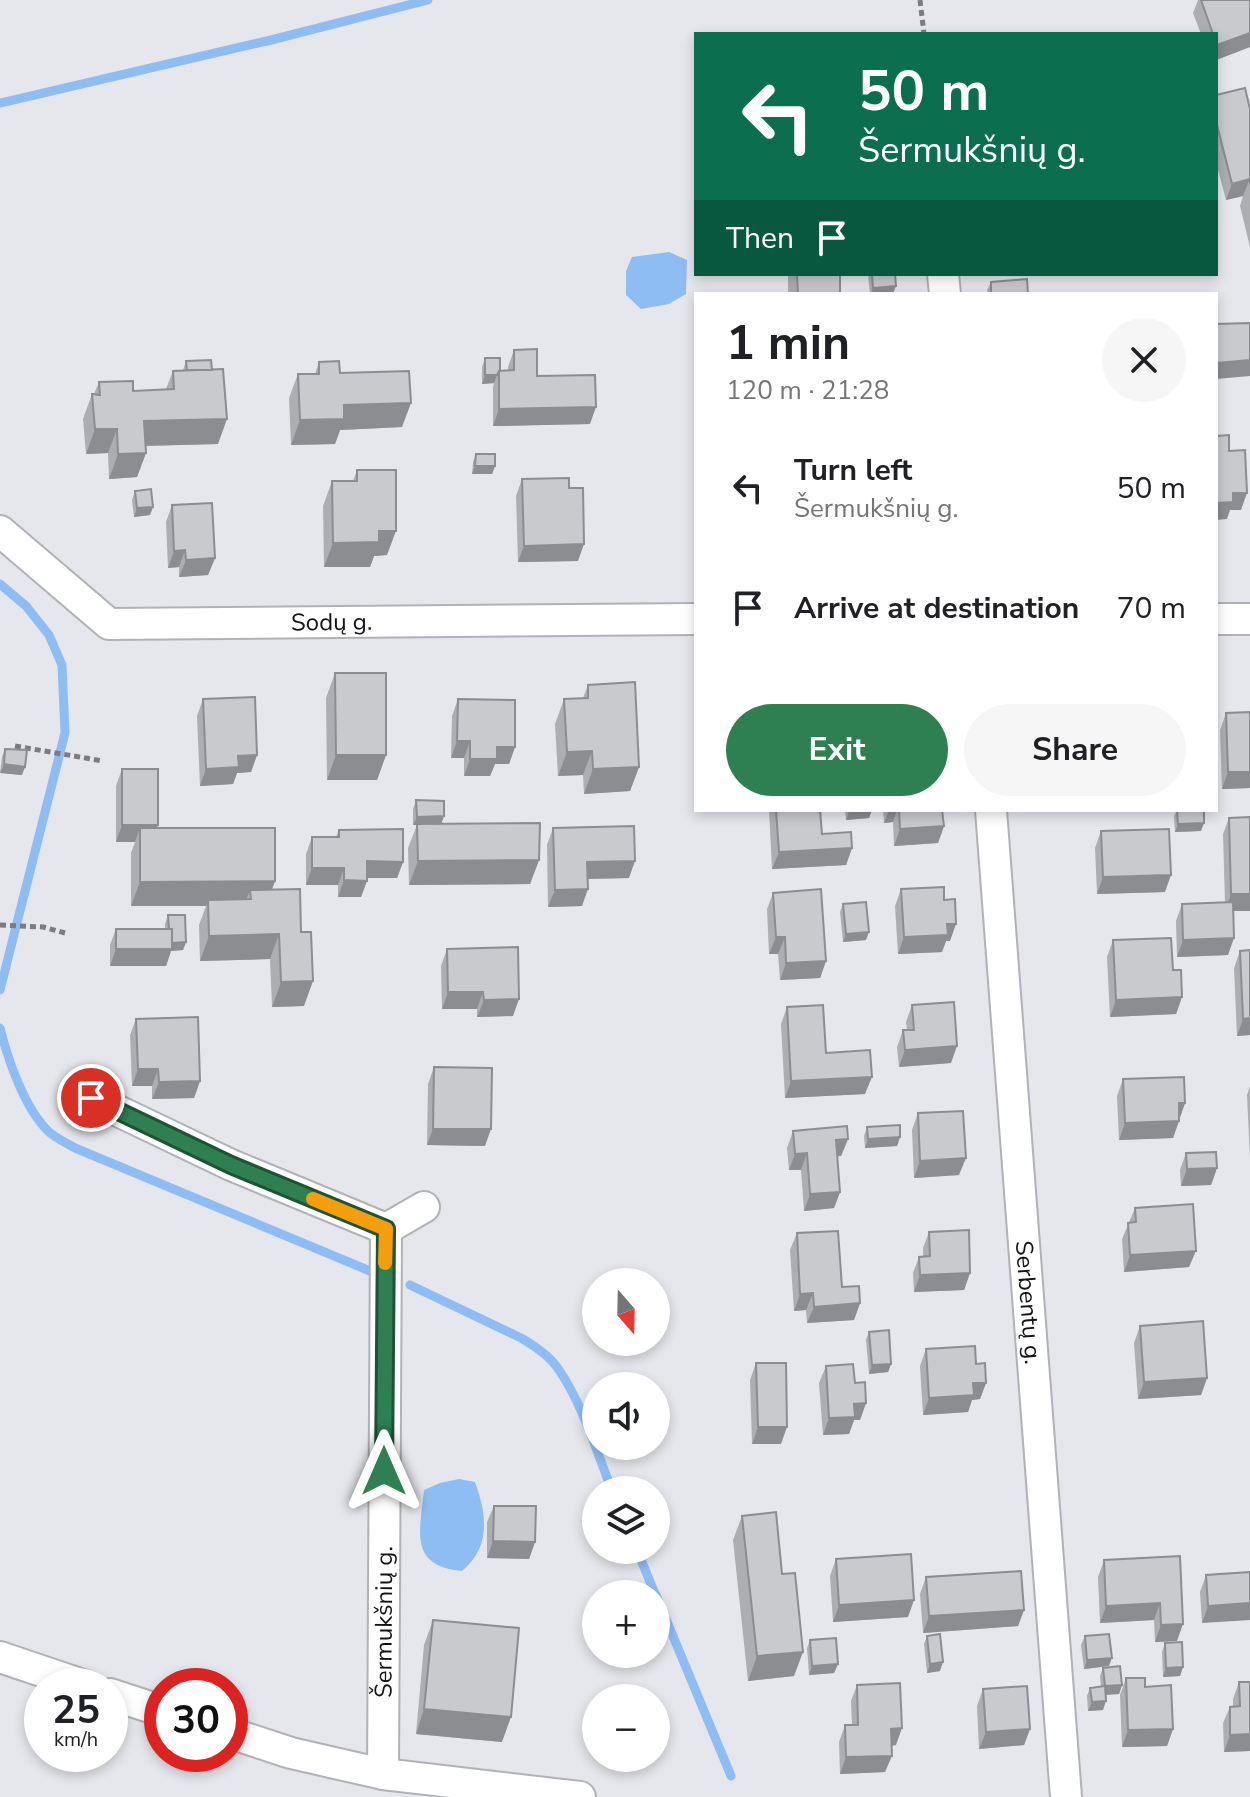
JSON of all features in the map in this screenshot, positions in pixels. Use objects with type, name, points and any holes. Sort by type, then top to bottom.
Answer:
[{"type":"street","name":"Sodų g.","points":[[0,531],[109,624],[694,619]]},
{"type":"street","points":[[1218,619],[1250,619]]},
{"type":"street","name":"Serbentų g.","points":[[991,812],[1066,1797]]},
{"type":"street","points":[[91,1098],[231,1165],[386,1229],[424,1207]]},
{"type":"street","name":"Šermukšnių g.","points":[[383,1774],[386,1229]]},
{"type":"street","points":[[0,1657],[33,1668]]},
{"type":"street","points":[[248,1739],[291,1753],[383,1774],[517,1794],[580,1797]]},
{"type":"path","points":[[920,0],[924,32]]},
{"type":"path","points":[[15,746],[103,761]]},
{"type":"path","points":[[0,925],[43,927],[65,933]]},
{"type":"water","points":[[669,252],[687,260],[686,294],[669,304],[641,309],[626,295],[626,271],[632,257]]},
{"type":"water","points":[[459,1479],[475,1482],[484,1518],[478,1552],[462,1571],[433,1562],[425,1554],[420,1532],[424,1490]]},
{"type":"building","points":[[1201,0],[1250,0],[1250,33],[1218,45],[1218,32],[1212,32]]},
{"type":"building","points":[[1245,88],[1250,109],[1250,179],[1232,184],[1218,129],[1218,95]]},
{"type":"building","points":[[797,276],[840,276],[840,292],[798,292]]},
{"type":"building","points":[[872,276],[895,276],[896,286],[873,288]]},
{"type":"building","points":[[1027,279],[1028,292],[991,292],[991,282]]},
{"type":"building","points":[[1250,323],[1250,360],[1218,363],[1218,324]]},
{"type":"building","points":[[537,349],[537,376],[595,375],[596,407],[499,409],[499,371],[514,370],[514,350]]},
{"type":"building","points":[[485,358],[500,358],[497,375],[485,375]]},
{"type":"building","points":[[211,360],[212,370],[187,370],[186,361]]},
{"type":"building","points":[[339,361],[340,373],[409,371],[411,403],[344,405],[344,419],[300,420],[298,374],[319,374],[319,362]]},
{"type":"building","points":[[223,369],[227,419],[144,421],[146,453],[118,454],[117,429],[95,429],[92,394],[100,395],[99,382],[133,381],[133,391],[174,389],[173,371]]},
{"type":"building","points":[[1229,435],[1229,451],[1245,450],[1247,493],[1233,493],[1233,502],[1218,503],[1218,436]]},
{"type":"building","points":[[476,454],[495,454],[495,466],[475,466]]},
{"type":"building","points":[[357,470],[396,470],[396,531],[379,531],[379,542],[333,543],[332,481],[357,481]]},
{"type":"building","points":[[569,478],[569,488],[583,488],[584,544],[524,546],[522,479]]},
{"type":"building","points":[[151,489],[153,507],[137,508],[135,491]]},
{"type":"building","points":[[212,503],[215,558],[186,560],[185,550],[174,551],[172,505]]},
{"type":"building","points":[[335,673],[386,673],[386,755],[336,755]]},
{"type":"building","points":[[635,682],[639,767],[593,769],[592,751],[567,752],[564,699],[588,698],[588,685]]},
{"type":"building","points":[[255,697],[257,755],[238,756],[239,767],[206,769],[203,699]]},
{"type":"building","points":[[458,699],[515,700],[515,747],[497,747],[497,759],[470,759],[470,741],[457,741]]},
{"type":"building","points":[[1250,712],[1250,772],[1228,772],[1226,713]]},
{"type":"building","points":[[5,749],[27,750],[25,767],[4,764]]},
{"type":"building","points":[[122,769],[158,769],[158,825],[122,825]]},
{"type":"building","points":[[416,800],[444,801],[444,816],[417,817]]},
{"type":"building","points":[[776,812],[820,812],[822,834],[851,832],[852,848],[779,852]]},
{"type":"building","points":[[899,812],[942,812],[944,826],[900,829]]},
{"type":"building","points":[[1177,812],[1204,812],[1204,823],[1178,824]]},
{"type":"building","points":[[1250,817],[1250,894],[1231,894],[1229,818]]},
{"type":"building","points":[[540,823],[539,860],[418,861],[417,824]]},
{"type":"building","points":[[634,826],[635,861],[587,862],[588,889],[555,890],[553,828]]},
{"type":"building","points":[[140,828],[275,828],[275,881],[140,882]]},
{"type":"building","points":[[403,829],[403,862],[367,861],[367,881],[344,880],[344,868],[312,868],[312,837],[339,837],[339,830]]},
{"type":"building","points":[[1169,829],[1171,875],[1103,877],[1101,831]]},
{"type":"building","points":[[944,887],[944,900],[955,899],[956,924],[947,924],[948,935],[904,937],[901,889]]},
{"type":"building","points":[[300,889],[301,932],[311,932],[313,981],[281,982],[279,934],[209,936],[208,900],[251,899],[250,890]]},
{"type":"building","points":[[821,889],[826,961],[786,963],[785,937],[776,937],[773,893]]},
{"type":"building","points":[[866,902],[869,932],[846,934],[843,904]]},
{"type":"building","points":[[1233,902],[1234,938],[1183,940],[1182,904]]},
{"type":"building","points":[[168,915],[185,915],[186,942],[172,943]]},
{"type":"building","points":[[116,929],[172,929],[172,949],[116,949]]},
{"type":"building","points":[[1171,938],[1173,970],[1181,970],[1182,997],[1116,1000],[1113,940]]},
{"type":"building","points":[[518,947],[519,999],[484,1000],[483,992],[448,992],[447,949]]},
{"type":"building","points":[[1250,950],[1250,1018],[1243,1019],[1240,951]]},
{"type":"building","points":[[954,1002],[957,1046],[905,1050],[903,1030],[914,1030],[912,1005]]},
{"type":"building","points":[[823,1005],[826,1053],[870,1050],[872,1077],[791,1081],[787,1007]]},
{"type":"building","points":[[198,1017],[200,1081],[159,1082],[158,1069],[138,1069],[136,1019]]},
{"type":"building","points":[[434,1067],[492,1068],[491,1129],[433,1129]]},
{"type":"building","points":[[1184,1077],[1185,1103],[1179,1103],[1179,1121],[1125,1123],[1123,1079]]},
{"type":"building","points":[[963,1111],[966,1158],[920,1161],[918,1113]]},
{"type":"building","points":[[900,1125],[900,1137],[868,1139],[867,1127]]},
{"type":"building","points":[[847,1126],[848,1139],[836,1140],[840,1192],[810,1194],[807,1153],[795,1154],[793,1131]]},
{"type":"building","points":[[1216,1152],[1217,1168],[1187,1169],[1186,1153]]},
{"type":"building","points":[[1193,1204],[1196,1251],[1130,1255],[1128,1223],[1136,1222],[1135,1208]]},
{"type":"building","points":[[969,1230],[970,1273],[920,1275],[919,1257],[930,1256],[929,1232]]},
{"type":"building","points":[[838,1231],[842,1287],[859,1286],[860,1303],[814,1307],[813,1293],[800,1294],[797,1233]]},
{"type":"building","points":[[1203,1321],[1207,1378],[1144,1382],[1140,1326]]},
{"type":"building","points":[[889,1330],[891,1364],[872,1365],[869,1332]]},
{"type":"building","points":[[975,1346],[976,1364],[985,1363],[986,1383],[973,1383],[974,1395],[929,1398],[926,1349]]},
{"type":"building","points":[[756,1363],[786,1363],[787,1427],[758,1427]]},
{"type":"building","points":[[853,1364],[855,1383],[865,1382],[866,1403],[854,1404],[855,1417],[829,1418],[826,1366]]},
{"type":"building","points":[[494,1506],[536,1506],[535,1542],[493,1541]]},
{"type":"building","points":[[776,1512],[782,1574],[795,1573],[803,1652],[757,1656],[742,1516]]},
{"type":"building","points":[[911,1554],[914,1600],[839,1605],[836,1559]]},
{"type":"building","points":[[1180,1556],[1183,1624],[1161,1625],[1160,1603],[1106,1606],[1104,1560]]},
{"type":"building","points":[[1021,1571],[1024,1610],[929,1616],[926,1577]]},
{"type":"building","points":[[1250,1572],[1250,1603],[1208,1606],[1206,1575]]},
{"type":"building","points":[[433,1620],[519,1628],[511,1717],[424,1709]]},
{"type":"building","points":[[940,1634],[943,1662],[930,1664],[927,1636]]},
{"type":"building","points":[[1109,1634],[1112,1658],[1087,1660],[1085,1636]]},
{"type":"building","points":[[836,1638],[838,1664],[812,1666],[810,1640]]},
{"type":"building","points":[[1182,1642],[1183,1667],[1166,1668],[1165,1643]]},
{"type":"building","points":[[1120,1666],[1122,1685],[1105,1686],[1103,1668]]},
{"type":"building","points":[[1126,1678],[1145,1678],[1145,1687],[1171,1685],[1173,1729],[1128,1730]]},
{"type":"building","points":[[1239,1682],[1250,1682],[1250,1734],[1230,1735],[1230,1707],[1240,1706]]},
{"type":"building","points":[[900,1683],[902,1728],[891,1729],[892,1756],[846,1757],[845,1725],[858,1725],[857,1685]]},
{"type":"building","points":[[1027,1686],[1030,1729],[986,1732],[983,1689]]},
{"type":"building","points":[[1105,1686],[1106,1701],[1092,1702],[1090,1688]]},
{"type":"waterway","points":[[0,103],[428,0]]},
{"type":"waterway","points":[[0,584],[26,606],[49,635],[62,665],[65,733],[0,990]]},
{"type":"waterway","points":[[0,1028],[24,1096],[39,1121],[54,1136],[75,1148],[370,1271]]},
{"type":"waterway","points":[[410,1285],[521,1338],[551,1360],[575,1398],[607,1476]]},
{"type":"waterway","points":[[643,1564],[649,1580]]},
{"type":"waterway","points":[[670,1629],[731,1776]]},
{"type":"slow traffic","points":[[313,1199],[386,1229],[385,1263]]},
{"type":"route","points":[[91,1098],[231,1165],[386,1229],[384,1471]]}]
